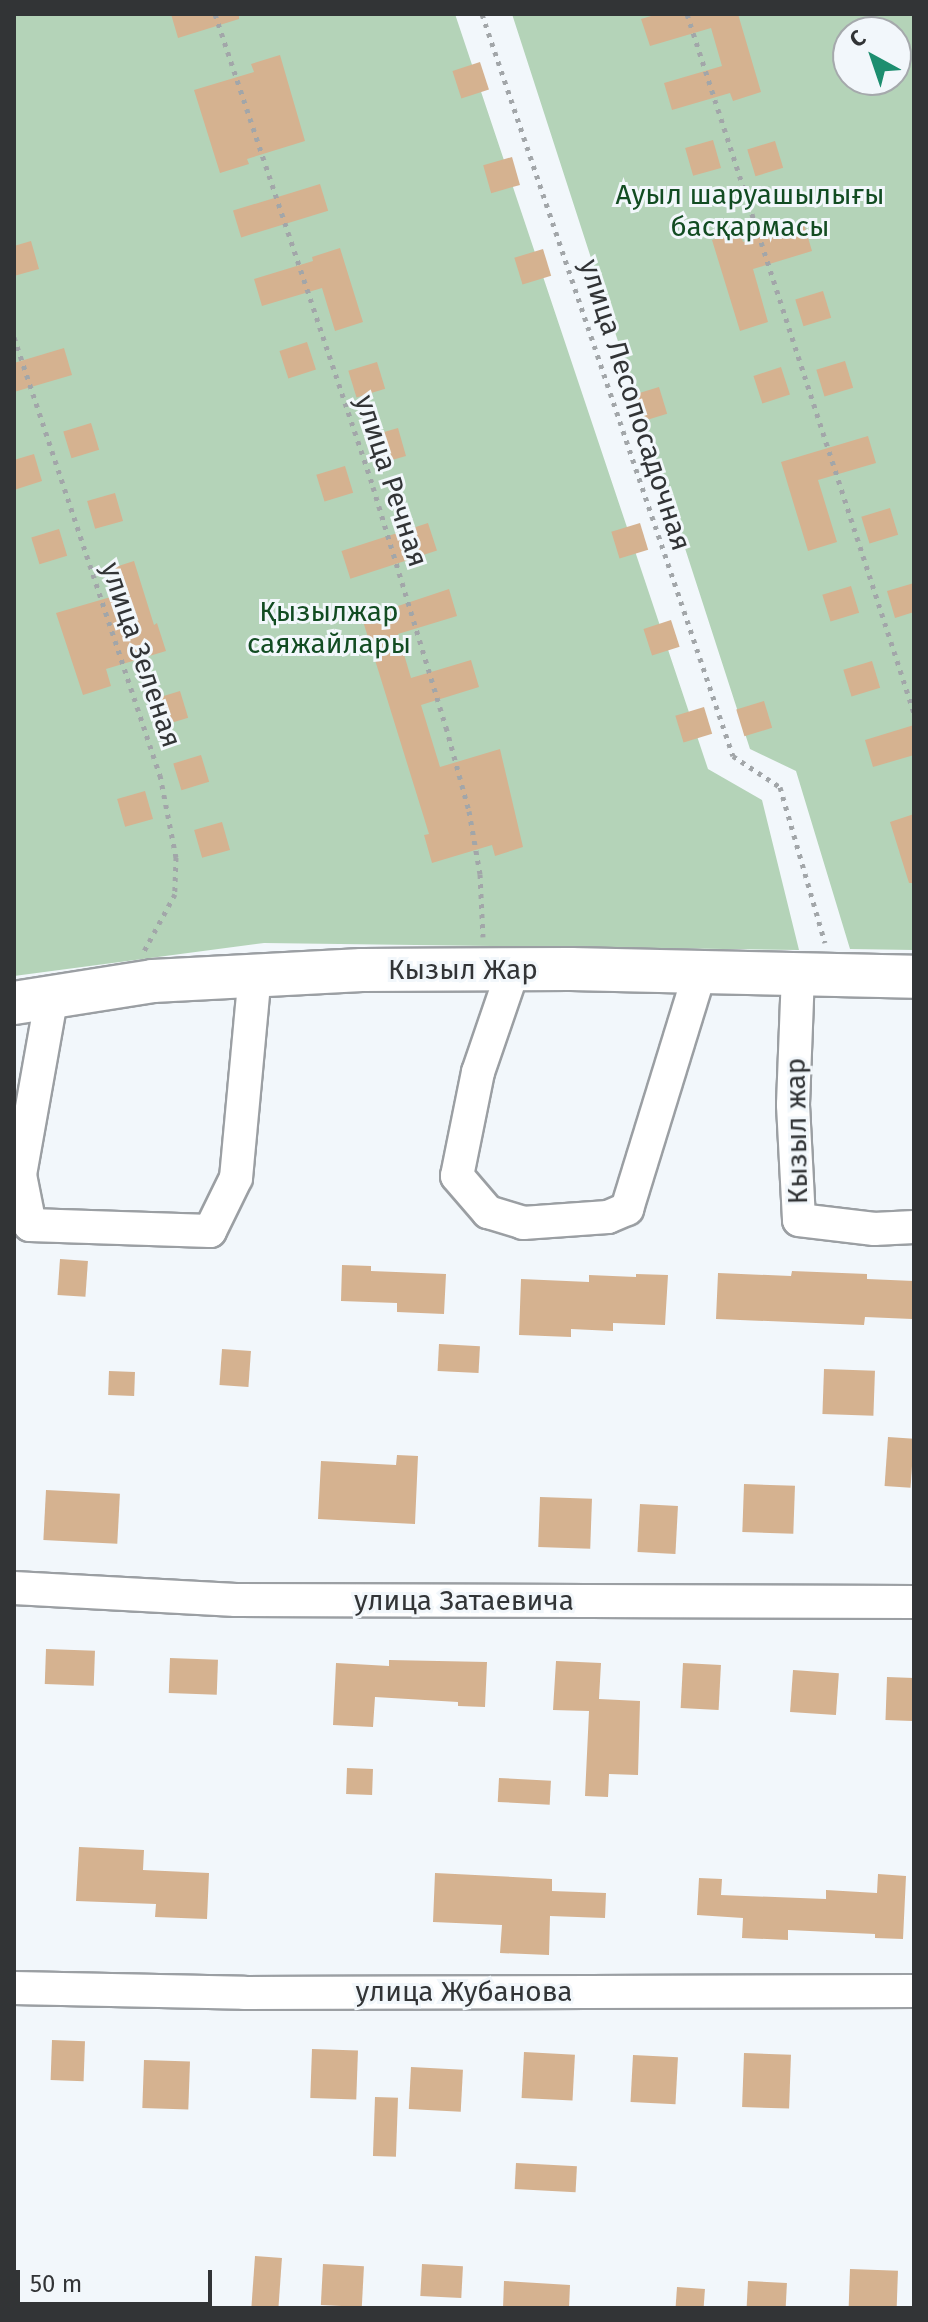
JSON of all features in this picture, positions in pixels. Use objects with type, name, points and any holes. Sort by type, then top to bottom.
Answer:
[{"type":"main road","name":"Кызыл Жар","points":[[33,999],[129,985],[255,974],[498,970],[914,977]]},
{"type":"street","points":[[498,970],[457,1176],[488,1212],[523,1223],[608,1217],[627,1209],[700,972]]},
{"type":"street","points":[[33,999],[20,1175],[30,1225],[210,1231],[236,1178],[255,974]]},
{"type":"street","name":"Кызыл жар","points":[[816,974],[793,1105],[799,1220],[874,1229],[914,1227]]},
{"type":"street","name":"улица Затаевича","points":[[14,1588],[236,1600],[914,1602]]},
{"type":"street","name":"улица Жубанова","points":[[14,1988],[244,1993],[914,1991]]},
{"type":"path","name":"улица Речная","points":[[215,14],[373,487],[450,741],[469,811],[498,970]]},
{"type":"path","name":"улица Лесопосадочная","points":[[482,14],[733,756],[780,787],[816,974]]},
{"type":"path","points":[[687,14],[914,713]]},
{"type":"path","name":"улица Зеленая","points":[[14,337],[160,775],[176,857],[175,894],[129,985]]},
{"type":"green space","name":"Қызылжар саяжайлары","points":[[14,14],[455,14],[708,769],[762,800],[799,950],[264,943],[14,976]]},
{"type":"green space","name":"Ауыл шаруашылығы басқармасы","points":[[512,14],[914,14],[914,950],[850,949],[796,771],[750,749]]},
{"type":"building","points":[[171,14],[239,14],[239,19],[178,38]]},
{"type":"building","points":[[658,14],[738,14],[761,92],[733,101],[730,93],[672,110],[664,83],[722,66],[711,28],[650,46],[641,19]]},
{"type":"building","points":[[280,55],[305,141],[247,159],[249,164],[220,173],[194,90],[254,72],[251,64]]},
{"type":"building","points":[[480,62],[489,90],[461,99],[452,71]]},
{"type":"building","points":[[713,140],[721,168],[693,176],[685,148]]},
{"type":"building","points":[[775,141],[783,168],[755,176],[747,149]]},
{"type":"building","points":[[512,157],[520,185],[491,193],[483,165]]},
{"type":"building","points":[[320,184],[328,211],[241,237],[233,211]]},
{"type":"building","points":[[804,224],[812,251],[753,269],[768,322],[740,331],[712,240],[740,232],[743,242]]},
{"type":"building","points":[[31,241],[39,269],[14,276],[14,246]]},
{"type":"building","points":[[340,248],[363,322],[335,331],[322,288],[262,306],[254,279],[313,261],[312,257]]},
{"type":"building","points":[[543,249],[551,276],[522,285],[514,258]]},
{"type":"building","points":[[823,291],[831,318],[803,326],[795,299]]},
{"type":"building","points":[[307,342],[316,370],[288,379],[279,351]]},
{"type":"building","points":[[64,348],[72,375],[14,392],[14,363]]},
{"type":"building","points":[[845,361],[853,388],[824,397],[816,370]]},
{"type":"building","points":[[377,362],[385,389],[356,398],[348,371]]},
{"type":"building","points":[[781,367],[790,395],[762,404],[753,376]]},
{"type":"building","points":[[659,387],[667,414],[638,423],[630,396]]},
{"type":"building","points":[[91,423],[99,450],[71,458],[63,431]]},
{"type":"building","points":[[398,428],[406,456],[377,464],[369,436]]},
{"type":"building","points":[[868,436],[876,463],[818,480],[837,542],[808,551],[781,462]]},
{"type":"building","points":[[34,454],[42,481],[14,490],[14,460]]},
{"type":"building","points":[[345,466],[353,493],[324,502],[316,475]]},
{"type":"building","points":[[115,493],[123,521],[95,529],[87,501]]},
{"type":"building","points":[[890,508],[898,535],[869,544],[861,517]]},
{"type":"building","points":[[428,523],[437,551],[350,579],[341,551]]},
{"type":"building","points":[[640,523],[648,550],[619,559],[611,532]]},
{"type":"building","points":[[59,529],[67,556],[39,564],[31,537]]},
{"type":"building","points":[[134,561],[154,625],[157,623],[166,651],[106,669],[111,686],[83,695],[56,613],[114,596],[106,570]]},
{"type":"building","points":[[914,583],[914,612],[895,618],[887,591]]},
{"type":"building","points":[[851,586],[859,613],[830,622],[822,595]]},
{"type":"building","points":[[449,589],[457,616],[398,634],[411,678],[471,660],[479,687],[421,705],[440,767],[500,749],[523,847],[495,856],[492,845],[432,863],[424,835],[429,834],[362,618]]},
{"type":"building","points":[[671,620],[680,647],[652,656],[643,629]]},
{"type":"building","points":[[872,661],[880,688],[851,697],[843,670]]},
{"type":"building","points":[[180,691],[188,718],[159,727],[151,700]]},
{"type":"building","points":[[764,701],[772,728],[744,736],[736,709]]},
{"type":"building","points":[[704,707],[712,734],[683,743],[675,716]]},
{"type":"building","points":[[914,725],[914,755],[873,767],[865,740]]},
{"type":"building","points":[[201,755],[209,782],[181,790],[173,763]]},
{"type":"building","points":[[145,791],[153,819],[125,827],[117,799]]},
{"type":"building","points":[[914,814],[914,883],[909,883],[890,822]]},
{"type":"building","points":[[222,822],[230,850],[202,858],[194,830]]},
{"type":"building","points":[[60,1259],[88,1261],[85,1297],[57,1295]]},
{"type":"building","points":[[342,1265],[371,1266],[371,1271],[446,1274],[444,1314],[397,1312],[397,1303],[341,1301]]},
{"type":"building","points":[[792,1271],[867,1274],[867,1279],[914,1281],[912,1319],[865,1317],[864,1325],[716,1319],[718,1273],[791,1276]]},
{"type":"building","points":[[636,1274],[668,1275],[665,1325],[613,1323],[613,1331],[571,1329],[571,1337],[519,1335],[521,1279],[589,1282],[589,1275],[636,1277]]},
{"type":"building","points":[[439,1344],[480,1346],[479,1373],[438,1371]]},
{"type":"building","points":[[222,1349],[251,1351],[248,1387],[219,1385]]},
{"type":"building","points":[[824,1369],[875,1371],[873,1416],[822,1414]]},
{"type":"building","points":[[109,1371],[135,1372],[134,1396],[108,1395]]},
{"type":"building","points":[[888,1437],[914,1439],[911,1488],[885,1486]]},
{"type":"building","points":[[397,1455],[418,1456],[415,1524],[318,1519],[321,1461],[396,1465]]},
{"type":"building","points":[[744,1484],[795,1486],[793,1534],[742,1532]]},
{"type":"building","points":[[46,1490],[120,1494],[117,1544],[43,1540]]},
{"type":"building","points":[[540,1497],[592,1499],[590,1549],[538,1547]]},
{"type":"building","points":[[640,1504],[678,1506],[675,1554],[637,1552]]},
{"type":"building","points":[[46,1649],[95,1651],[94,1686],[45,1684]]},
{"type":"building","points":[[170,1658],[218,1660],[217,1695],[169,1693]]},
{"type":"building","points":[[389,1660],[487,1662],[485,1707],[458,1706],[458,1702],[375,1697],[373,1727],[333,1725],[336,1663],[389,1666]]},
{"type":"building","points":[[556,1661],[601,1663],[599,1699],[640,1701],[638,1775],[609,1774],[608,1797],[585,1796],[589,1711],[553,1710]]},
{"type":"building","points":[[683,1663],[721,1665],[719,1710],[681,1708]]},
{"type":"building","points":[[793,1670],[839,1673],[836,1715],[790,1712]]},
{"type":"building","points":[[887,1677],[914,1678],[912,1721],[885,1720]]},
{"type":"building","points":[[347,1768],[373,1769],[372,1795],[346,1794]]},
{"type":"building","points":[[499,1778],[551,1781],[550,1805],[498,1802]]},
{"type":"building","points":[[79,1847],[144,1850],[143,1870],[209,1873],[207,1919],[155,1917],[156,1904],[76,1901]]},
{"type":"building","points":[[435,1873],[552,1879],[552,1891],[606,1893],[605,1918],[550,1916],[549,1955],[500,1953],[502,1925],[433,1922]]},
{"type":"building","points":[[878,1874],[906,1876],[903,1939],[875,1938],[875,1934],[788,1930],[788,1940],[742,1938],[743,1918],[697,1915],[699,1878],[722,1879],[721,1895],[826,1899],[826,1890],[877,1893]]},
{"type":"building","points":[[52,2040],[85,2041],[84,2081],[51,2080]]},
{"type":"building","points":[[312,2049],[358,2051],[356,2100],[310,2098]]},
{"type":"building","points":[[524,2052],[575,2055],[573,2101],[522,2098]]},
{"type":"building","points":[[744,2053],[791,2055],[789,2109],[742,2107]]},
{"type":"building","points":[[633,2055],[678,2057],[675,2104],[631,2102]]},
{"type":"building","points":[[144,2060],[190,2062],[188,2110],[142,2108]]},
{"type":"building","points":[[411,2067],[463,2070],[461,2112],[409,2109]]},
{"type":"building","points":[[375,2097],[398,2098],[396,2157],[373,2156]]},
{"type":"building","points":[[516,2163],[577,2166],[576,2192],[515,2189]]},
{"type":"building","points":[[255,2256],[282,2258],[278,2308],[251,2308]]},
{"type":"building","points":[[323,2264],[364,2266],[362,2307],[321,2305]]},
{"type":"building","points":[[422,2264],[463,2266],[461,2298],[420,2296]]},
{"type":"building","points":[[850,2269],[898,2271],[897,2308],[849,2308]]},
{"type":"building","points":[[504,2281],[570,2285],[569,2308],[503,2308]]},
{"type":"building","points":[[748,2281],[787,2283],[786,2308],[747,2308]]},
{"type":"building","points":[[677,2287],[705,2289],[704,2308],[676,2308]]}]
